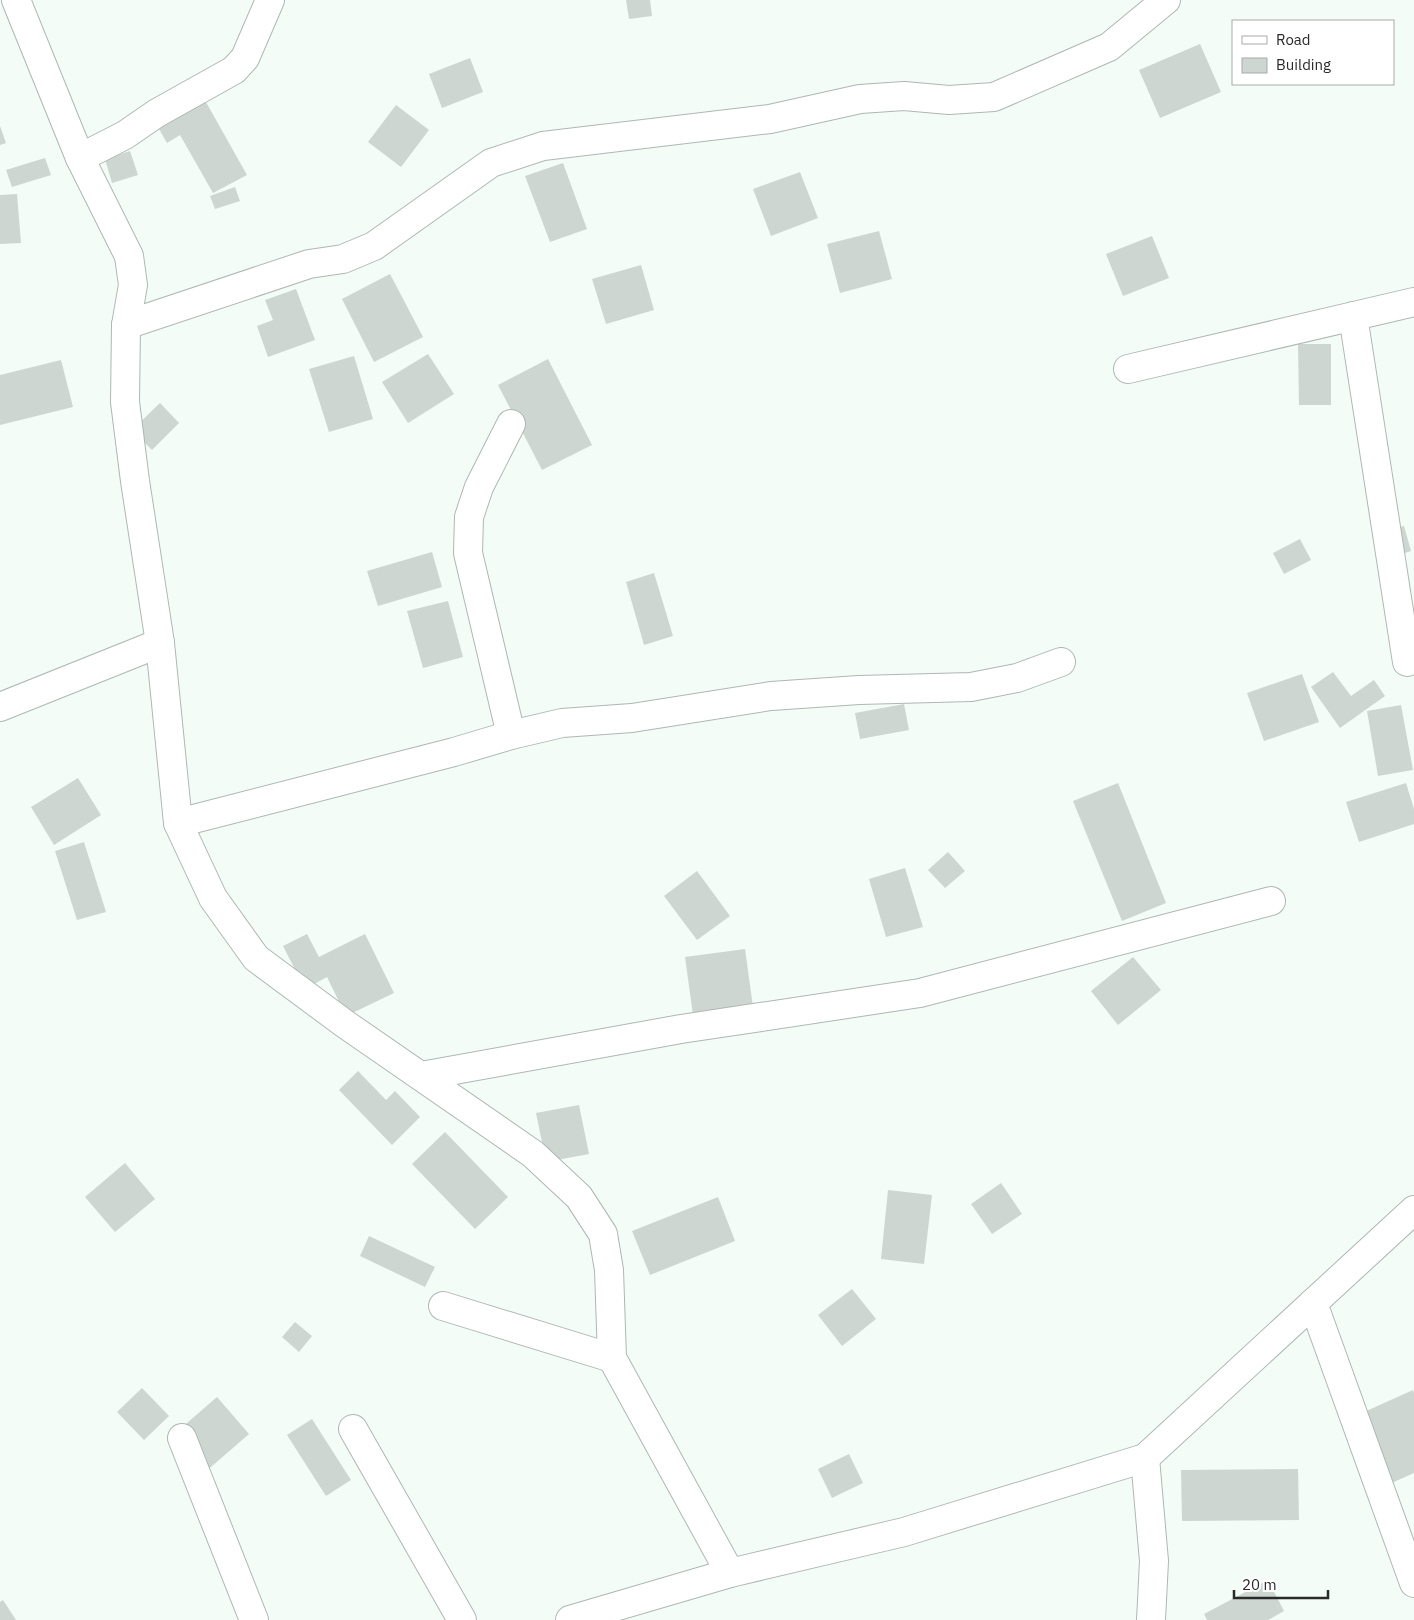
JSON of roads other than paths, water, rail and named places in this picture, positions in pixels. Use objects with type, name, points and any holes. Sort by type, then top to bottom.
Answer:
[{"type":"street","points":[[16,0],[80,158],[128,256],[133,285],[126,325],[125,402],[160,643],[178,823],[214,898],[256,958],[345,1024],[533,1154],[579,1198],[603,1234],[609,1270],[612,1358],[730,1573]]},
{"type":"street","points":[[80,158],[125,135],[157,113],[234,70],[245,58],[270,0]]},
{"type":"street","points":[[126,325],[309,264],[343,258],[374,246],[491,163],[543,146],[770,119],[860,99],[904,96],[948,100],[994,97],[1109,47],[1166,0]]},
{"type":"street","points":[[1128,369],[1414,302]]},
{"type":"street","points":[[1353,316],[1407,662]]},
{"type":"street","points":[[511,424],[479,487],[469,517],[468,553],[511,734]]},
{"type":"street","points":[[0,707],[160,643]]},
{"type":"street","points":[[178,823],[454,752],[511,734],[562,723],[632,718],[771,696],[859,690],[971,687],[1017,678],[1061,662]]},
{"type":"street","points":[[421,1076],[681,1029],[920,993],[1271,901]]},
{"type":"street","points":[[576,1619],[730,1573],[904,1532],[1145,1458],[1414,1210]]},
{"type":"street","points":[[1313,1302],[1414,1583]]},
{"type":"street","points":[[443,1306],[612,1358]]},
{"type":"street","points":[[353,1428],[462,1620]]},
{"type":"street","points":[[182,1438],[254,1620]]},
{"type":"street","points":[[1145,1458],[1154,1561],[1151,1620]]}]
